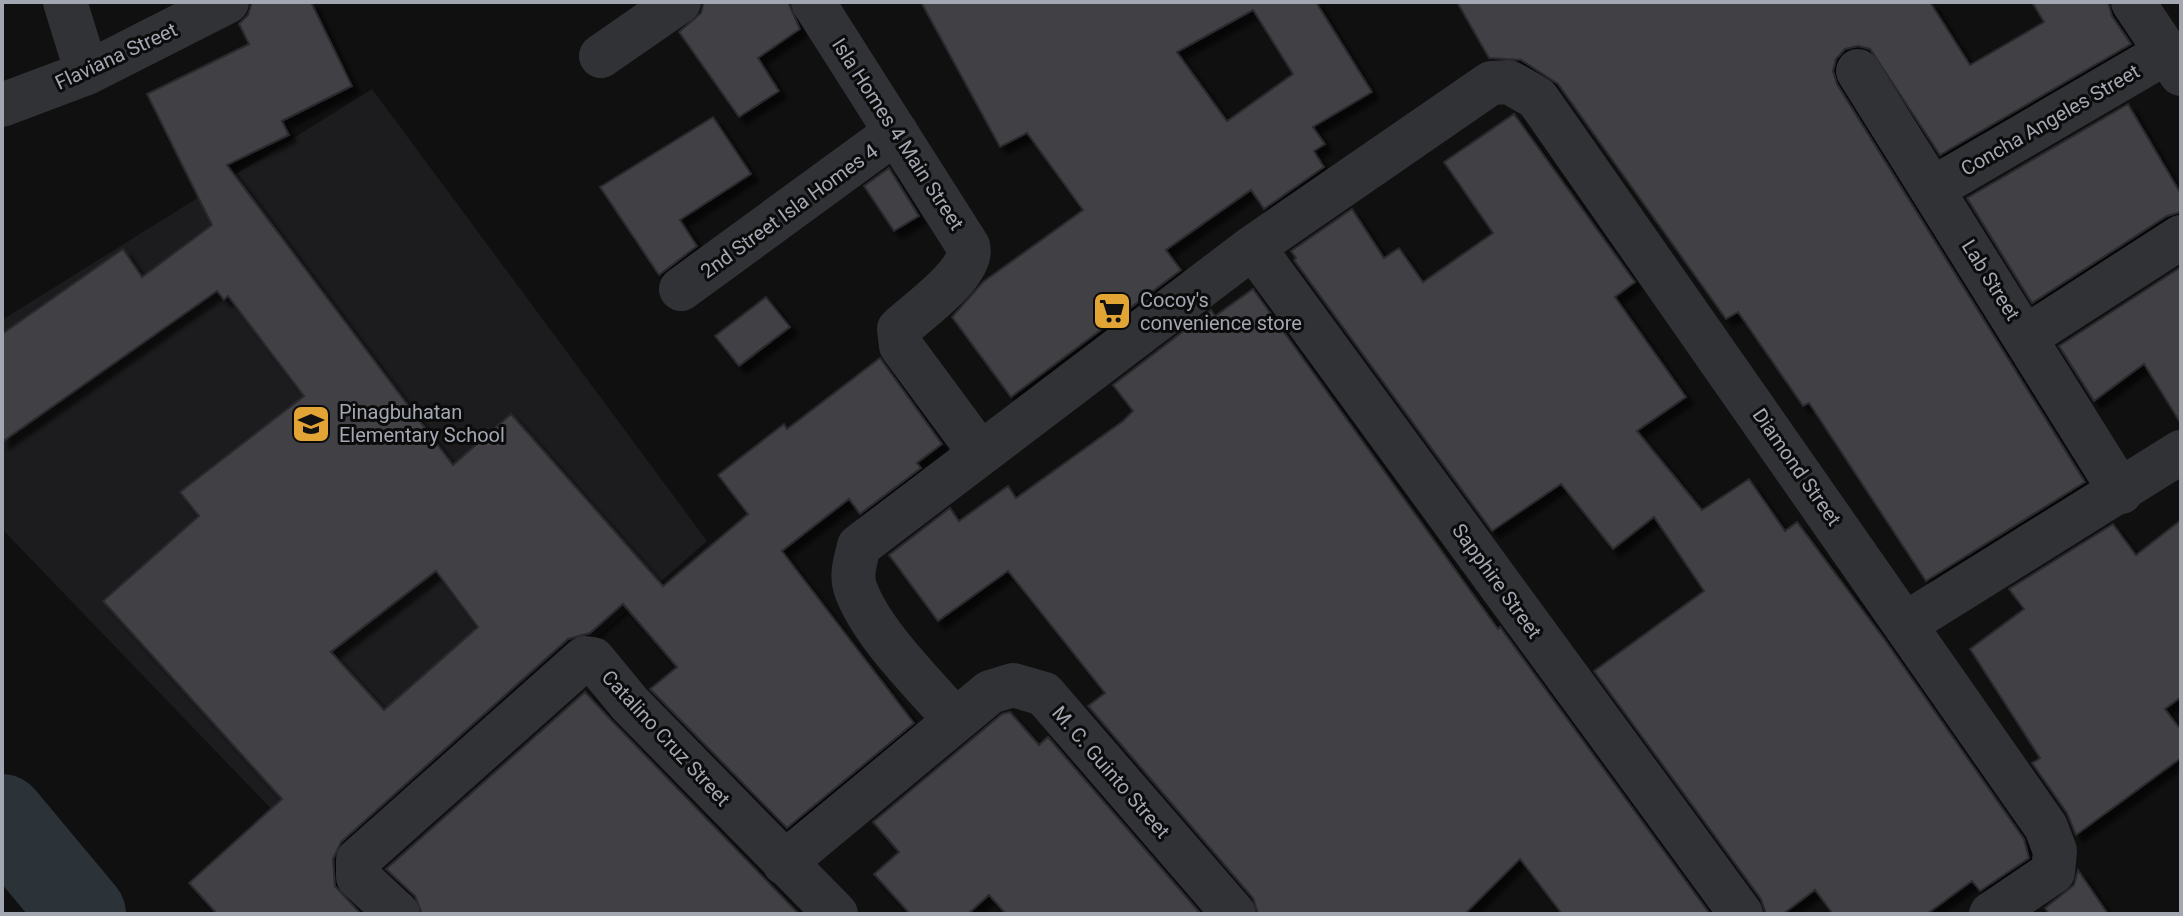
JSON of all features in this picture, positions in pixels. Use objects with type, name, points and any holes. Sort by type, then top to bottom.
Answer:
[{"type":"street","points":[[65,2],[87,73]]},
{"type":"street","name":"Flaviana Street","points":[[2,105],[87,73],[227,2]]},
{"type":"street","points":[[601,56],[679,2]]},
{"type":"street","name":"Isla Homes 4 Main Street","points":[[813,2],[964,236],[970,253],[965,269],[899,329],[899,340],[980,453]]},
{"type":"street","points":[[2133,2],[2174,63]]},
{"type":"street","name":"Concha Angeles Street","points":[[1934,188],[2174,63]]},
{"type":"street","name":"Lab Street","points":[[1858,71],[1934,188],[2121,492]]},
{"type":"street","name":"Diamond Street","points":[[1253,247],[1491,83],[1509,82],[1537,98],[1907,623],[2046,827],[2055,851],[2053,872],[1997,912]]},
{"type":"street","name":"2nd Street Isla Homes 4","points":[[681,289],[896,132]]},
{"type":"street","points":[[2026,337],[2181,237]]},
{"type":"street","points":[[955,720],[875,624],[855,588],[854,573],[859,546],[868,536],[1253,247]]},
{"type":"street","name":"Sapphire Street","points":[[1253,247],[1741,914]]},
{"type":"street","points":[[1907,623],[2121,492],[2176,468]]},
{"type":"street","name":"Catalino Cruz Street","points":[[398,914],[358,877],[358,860],[585,658],[593,659],[630,704],[836,914]]},
{"type":"street","name":"M. C. Guinto Street","points":[[784,863],[990,692],[1013,685],[1044,694],[1234,914]]},
{"type":"shaded area","name":"Pinagbuhatan Elementary School","points":[[372,89],[707,541],[330,870],[2,529],[2,320]]},
{"type":"building","points":[[252,2],[311,2],[352,86],[282,121],[289,135],[227,165],[453,465],[511,414],[663,586],[748,514],[718,475],[784,424],[787,429],[880,358],[942,444],[917,463],[921,468],[860,514],[849,499],[782,551],[914,723],[787,828],[650,689],[677,667],[623,604],[590,633],[568,639],[341,842],[333,859],[335,886],[361,914],[217,914],[189,883],[282,799],[103,601],[199,516],[180,492],[304,396],[228,296],[224,300],[217,291],[2,442],[2,334],[123,249],[142,277],[212,225],[147,94],[249,44],[239,24],[248,15]],"holes":[[[436,571],[478,627],[384,710],[331,652]]]},
{"type":"building","points":[[704,2],[788,2],[800,29],[758,58],[779,91],[739,117],[679,32],[701,13]]},
{"type":"building","points":[[921,2],[1316,2],[1372,92],[1313,127],[1325,144],[1314,151],[1324,167],[1264,209],[1251,190],[1166,250],[1181,270],[1011,397],[952,317],[983,282],[1083,210],[1027,133],[1000,147]],"holes":[[[1253,10],[1293,74],[1227,121],[1177,52]]]},
{"type":"building","points":[[1457,2],[1930,2],[1970,65],[2044,22],[2032,2],[2108,2],[2112,16],[2131,44],[1940,155],[1870,49],[1858,46],[1845,49],[1836,59],[1833,71],[1837,84],[2085,482],[1926,581],[1809,403],[1803,406],[1738,312],[1726,319],[1558,84],[1521,60],[1489,58]]},
{"type":"building","points":[[2128,104],[2181,194],[2181,212],[2167,216],[2032,303],[1967,198]]},
{"type":"building","points":[[1514,114],[1635,282],[1615,297],[1686,397],[1637,431],[1702,510],[1749,479],[1785,531],[1797,522],[1885,640],[2024,839],[2029,858],[1980,891],[1972,881],[1927,914],[1833,914],[1815,890],[1783,914],[1766,914],[1761,899],[1594,671],[1704,591],[1654,517],[1613,549],[1561,484],[1492,531],[1294,260],[1296,258],[1291,251],[1352,209],[1384,258],[1399,248],[1423,282],[1493,233],[1444,162]]},
{"type":"building","points":[[713,117],[751,174],[680,220],[697,246],[659,275],[600,187]]},
{"type":"building","points":[[889,168],[919,216],[894,231],[864,186]]},
{"type":"building","points":[[2181,267],[2181,424],[2144,364],[2094,401],[2059,346]]},
{"type":"building","points":[[1253,289],[1498,629],[1500,627],[1710,914],[1562,914],[1520,859],[1465,914],[1258,914],[1253,898],[1088,706],[1105,693],[1008,571],[938,621],[889,555],[950,508],[959,521],[1008,486],[1016,498],[1123,421],[1133,411],[1113,385],[1211,310],[1215,316]]},
{"type":"building","points":[[766,297],[790,327],[739,366],[715,336]]},
{"type":"building","points":[[2181,520],[2181,697],[2165,709],[2181,730],[2181,758],[2076,835],[2067,813],[2032,763],[2040,758],[1970,649],[2024,609],[2009,589],[2113,524],[2136,555]]},
{"type":"building","points":[[585,692],[799,914],[422,914],[415,896],[386,869]]},
{"type":"building","points":[[1010,712],[1039,745],[1048,737],[1201,914],[1006,914],[989,895],[968,914],[910,914],[874,874],[899,852],[873,822],[1002,714]]},
{"type":"building","points":[[2078,870],[2108,914],[2049,914],[2045,908],[2074,885]]},
{"type":"waterway","points":[[2,817],[83,914]]},
{"type":"place","name":"Cocoy's convenience store","points":[[1112,311]]},
{"type":"place","name":"Pinagbuhatan Elementary School","points":[[311,424]]}]
